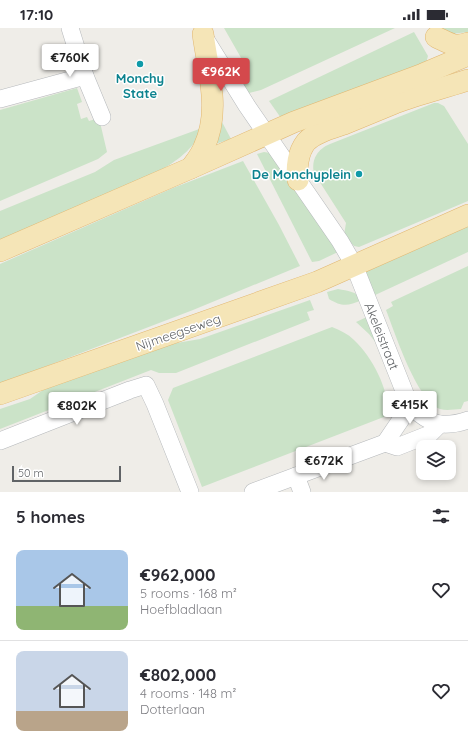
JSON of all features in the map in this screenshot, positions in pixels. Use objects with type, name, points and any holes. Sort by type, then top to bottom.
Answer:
[{"type":"main road","points":[[191,168],[204,149],[209,136],[214,110],[201,30]]},
{"type":"main road","points":[[434,32],[452,45],[468,43]]},
{"type":"main road","points":[[0,251],[266,134],[460,59]]},
{"type":"main road","points":[[298,180],[297,170],[300,155],[310,138],[325,130],[395,103],[434,90],[466,84]]},
{"type":"main road","points":[[354,265],[468,215]]},
{"type":"main road","name":"Nijmeegseweg","points":[[0,394],[290,292],[317,282],[354,265]]},
{"type":"street","points":[[70,28],[85,76],[102,117]]},
{"type":"street","points":[[201,30],[238,91],[340,241],[354,265]]},
{"type":"street","points":[[434,32],[460,59],[466,84]]},
{"type":"street","points":[[0,100],[85,76]]},
{"type":"street","name":"Akeleistraat","points":[[354,265],[410,406]]},
{"type":"street","points":[[0,441],[130,390],[146,386],[155,404],[190,492]]},
{"type":"street","points":[[253,492],[385,443],[410,406],[420,415],[432,422],[454,423]]},
{"type":"street","points":[[385,443],[397,447],[454,423]]},
{"type":"street","points":[[296,476],[302,492]]},
{"type":"green space","points":[[224,28],[395,28],[261,90],[245,94],[242,88],[244,63]]},
{"type":"green space","points":[[437,28],[468,28],[468,32],[451,34]]},
{"type":"green space","points":[[414,32],[428,56],[426,63],[281,118],[269,101]]},
{"type":"green space","points":[[77,88],[82,102],[77,104],[81,119],[87,117],[89,121],[99,118],[107,152],[98,159],[0,201],[0,110]]},
{"type":"green space","points":[[434,103],[444,106],[468,144],[468,201],[359,247],[354,246],[344,235],[346,223],[314,173],[313,168],[316,155],[330,144]]},
{"type":"green space","points":[[218,122],[222,122],[231,139],[212,145]]},
{"type":"green space","points":[[202,128],[196,141],[191,147],[181,157],[163,169],[0,240],[0,211],[95,172],[114,160]]},
{"type":"green space","points":[[264,152],[270,153],[338,252],[319,261],[312,262],[257,154]]},
{"type":"green space","points":[[243,161],[300,266],[193,310],[0,384],[0,264],[173,188]]},
{"type":"green space","points":[[468,226],[468,252],[373,296],[365,274],[366,271]]},
{"type":"green space","points":[[468,266],[468,401],[464,402],[461,409],[443,410],[431,403],[415,380],[386,310],[393,306],[391,302]]},
{"type":"green space","points":[[338,289],[354,293],[362,300],[353,304],[345,305],[329,299],[327,292]]},
{"type":"green space","points":[[310,300],[314,310],[307,312],[310,320],[176,373],[159,373],[151,370],[0,429],[0,409],[30,399],[46,388],[165,345],[200,339]]},
{"type":"green space","points":[[369,316],[383,352],[369,334],[356,322]]},
{"type":"green space","points":[[332,327],[344,332],[352,338],[361,347],[373,365],[386,394],[389,415],[202,487],[168,400],[173,388]]},
{"type":"place","name":"Monchy State","points":[[140,64]]},
{"type":"place","name":"De Monchyplein","points":[[359,174]]}]
